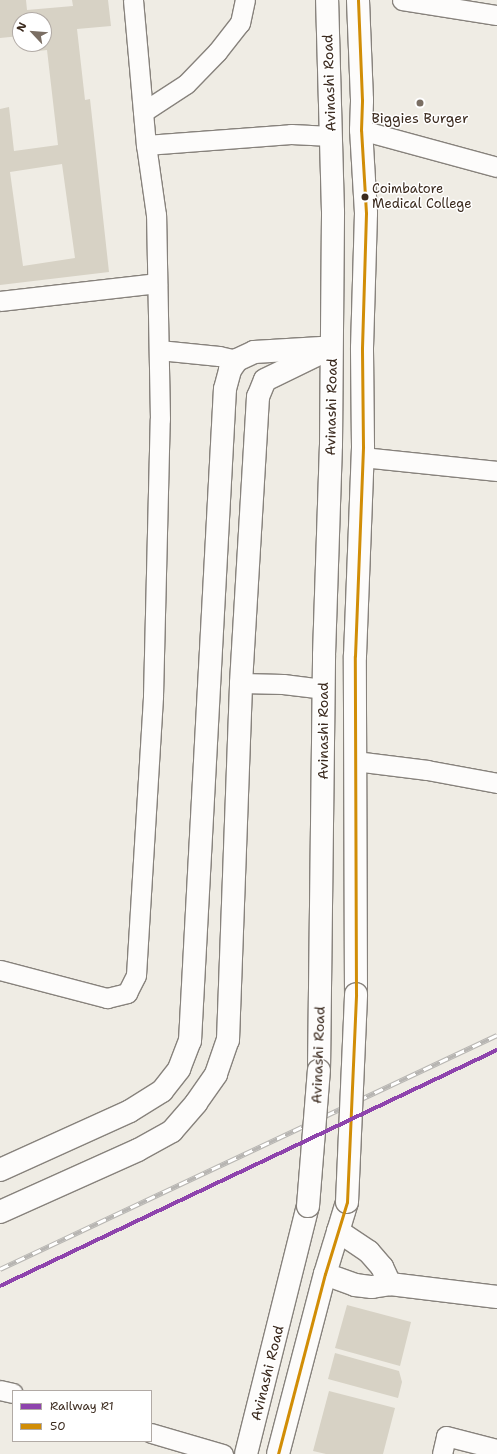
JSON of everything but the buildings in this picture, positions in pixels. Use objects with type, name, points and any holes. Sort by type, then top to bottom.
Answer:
[{"type":"main road","name":"Avinashi Road","points":[[246,1454],[308,1206],[319,1070],[323,689],[331,445],[333,212],[327,0]]},
{"type":"main road","points":[[278,1454],[325,1274],[347,1202],[356,994],[356,609],[362,456],[362,348],[366,213],[361,130],[362,100],[358,0]]},
{"type":"main road","points":[[0,1170],[130,1111],[162,1091],[179,1069],[190,1041],[221,440],[225,389],[230,370],[237,360],[254,352],[331,348]]},
{"type":"main road","points":[[0,1212],[138,1150],[172,1131],[196,1103],[216,1074],[228,1040],[241,683],[258,397],[265,380],[331,348]]},
{"type":"main road","points":[[338,1231],[369,1252],[382,1267],[390,1284]]},
{"type":"main road","points":[[325,1274],[355,1285],[372,1287],[390,1284],[497,1297]]},
{"type":"street","points":[[0,970],[106,998],[127,993],[136,975],[153,696],[160,419],[156,215],[146,145],[133,0]]},
{"type":"street","points":[[143,112],[186,84],[217,52],[240,23],[245,0]]},
{"type":"street","points":[[402,0],[478,6],[497,15]]},
{"type":"street","points":[[361,130],[497,167]]},
{"type":"street","points":[[146,145],[291,134],[331,136]]},
{"type":"street","points":[[0,301],[158,283]]},
{"type":"street","points":[[159,350],[219,356],[237,360]]},
{"type":"street","points":[[362,456],[497,470]]},
{"type":"street","points":[[241,683],[283,684],[323,689]]},
{"type":"street","points":[[355,761],[427,770],[497,782]]},
{"type":"street","points":[[0,1390],[12,1393]]},
{"type":"street","points":[[152,1433],[223,1454]]},
{"type":"street","points":[[442,1454],[446,1436],[497,1449]]},
{"type":"railway","points":[[0,1269],[497,1035]]},
{"type":"rail line","name":"R1","points":[[0,1286],[497,1050]]},
{"type":"transit line","name":"50","points":[[278,1454],[325,1274],[347,1202],[356,994],[355,656],[363,446],[362,348],[366,213],[361,130],[362,100],[358,0]]},
{"type":"place","name":"Biggies Burger","points":[[420,103]]},
{"type":"place","name":"Coimbatore Medical College","points":[[365,197]]}]
